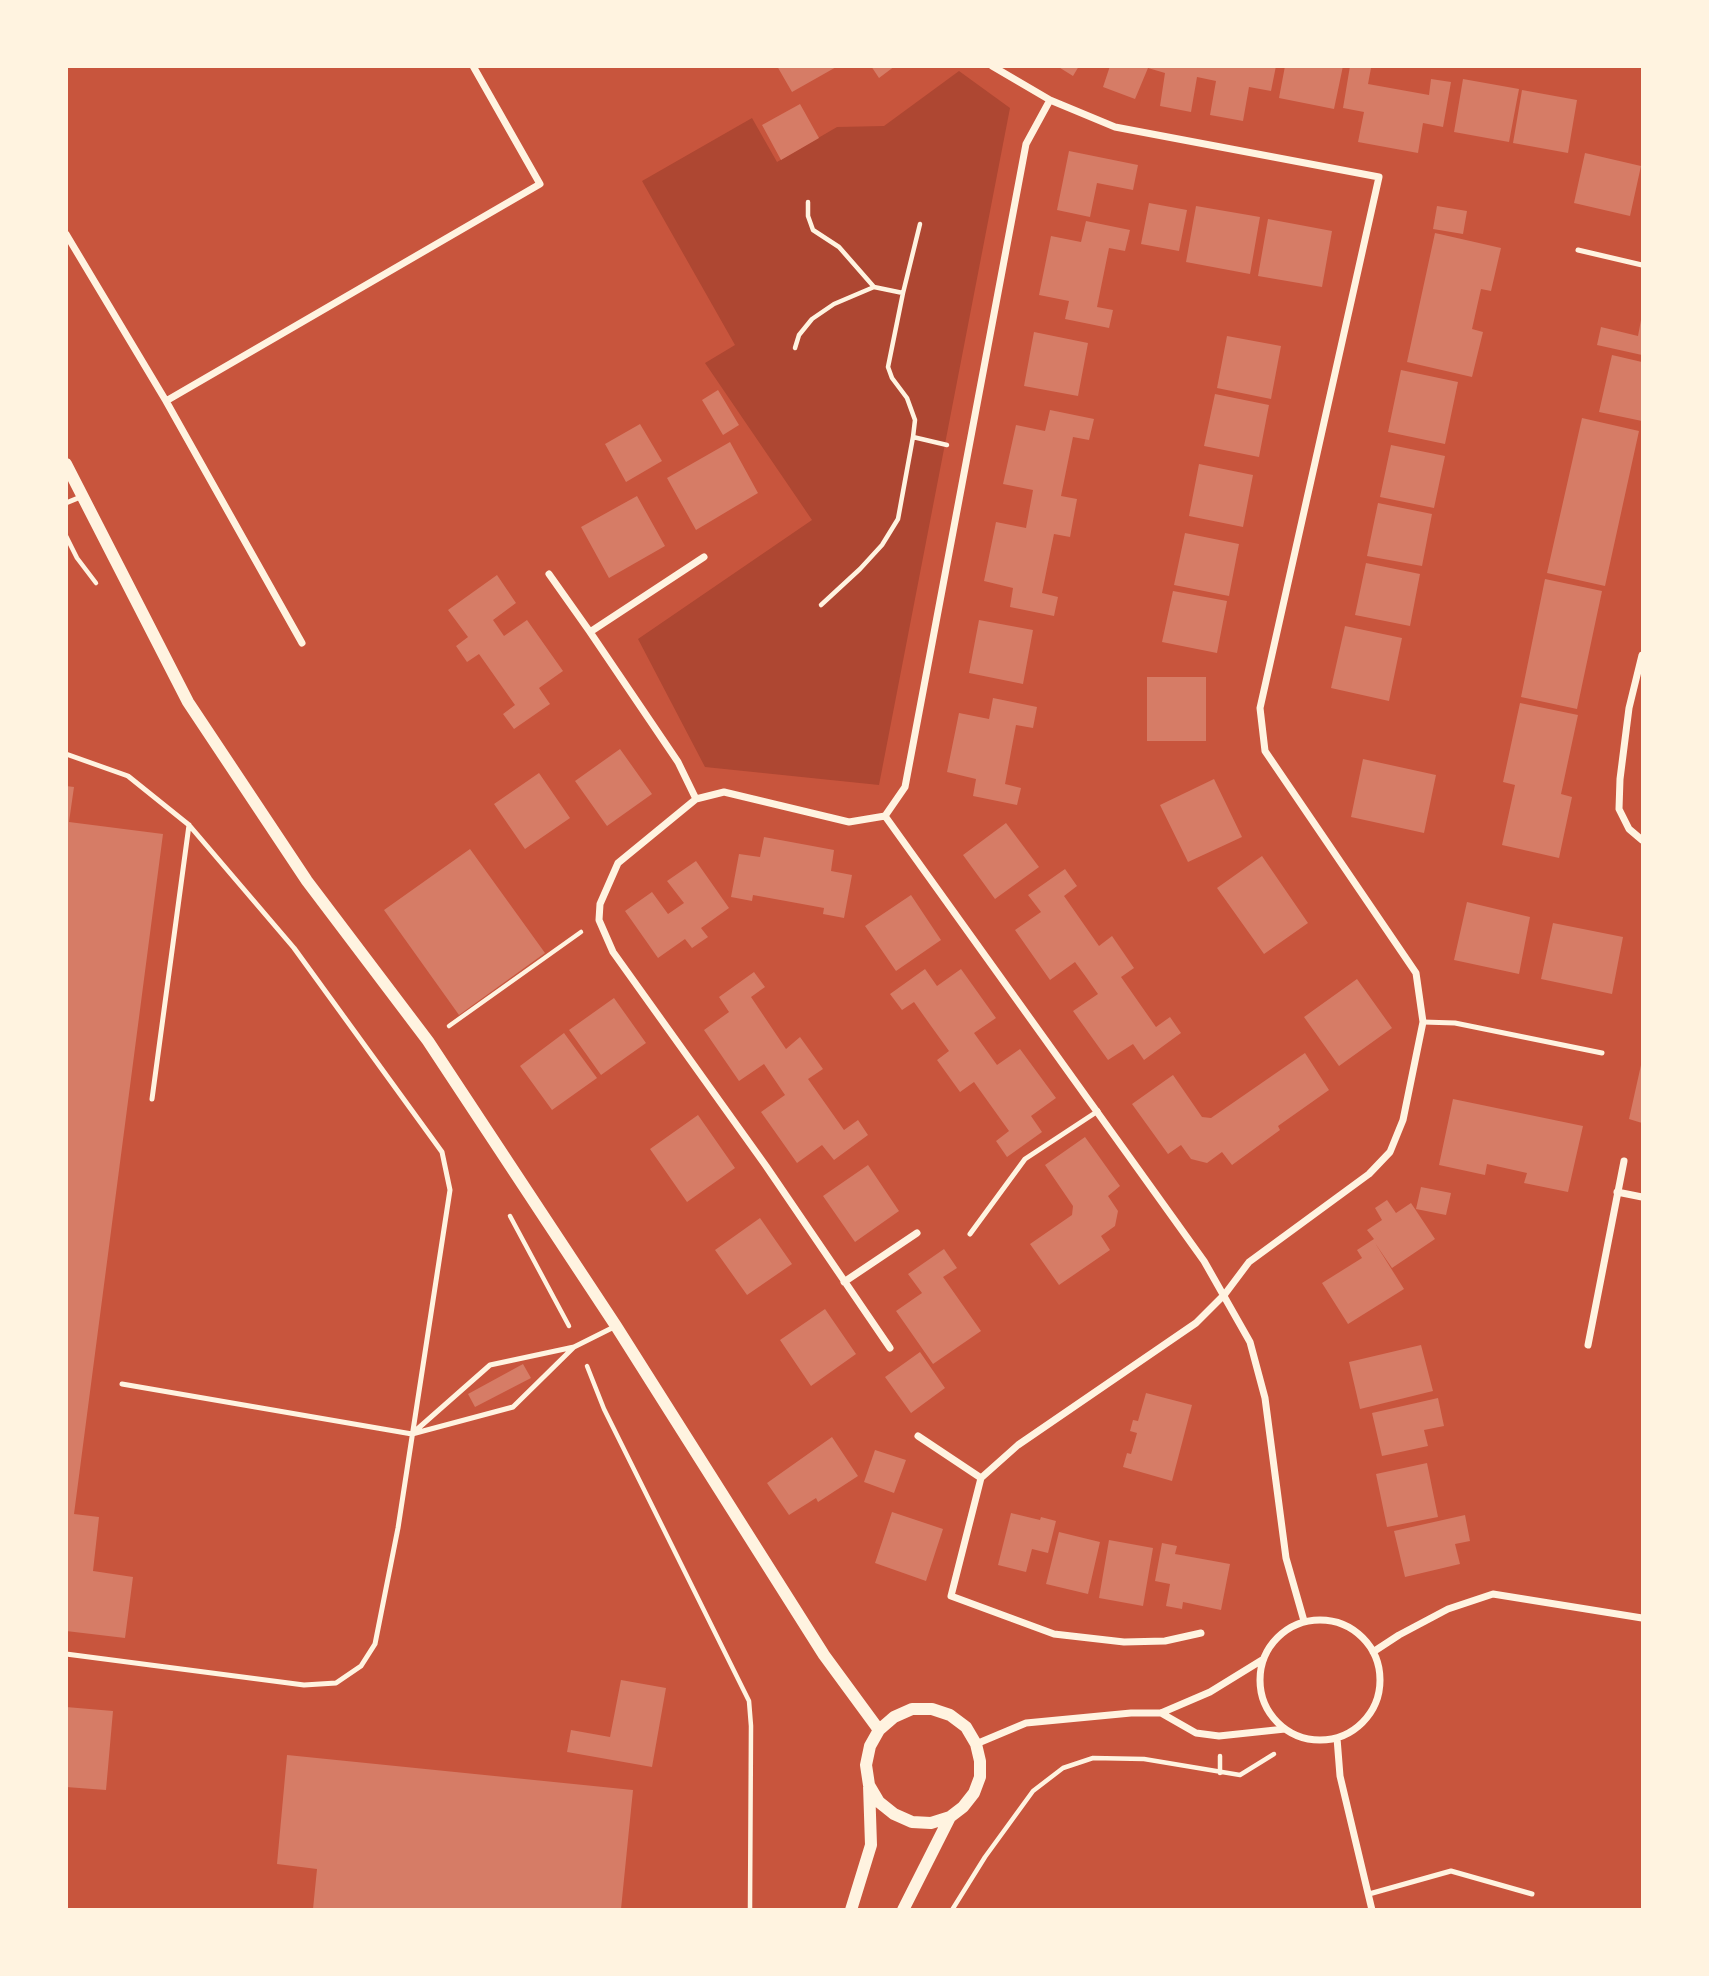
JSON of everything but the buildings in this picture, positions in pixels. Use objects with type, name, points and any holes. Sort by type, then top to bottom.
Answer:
[{"type":"street","points":[[166,401],[540,184],[473,66]]},
{"type":"street","points":[[992,66],[1051,100],[1115,127],[1379,177],[1260,708],[1265,751],[1416,973],[1423,1022],[1403,1120],[1390,1152],[1369,1174],[1249,1262],[1225,1294],[1196,1323],[1018,1445],[981,1478],[951,1596],[1054,1634],[1124,1642],[1165,1641],[1201,1633]]},
{"type":"street","points":[[890,1348],[766,1166],[613,952],[598,920],[600,904],[618,863],[696,799],[724,792],[849,822],[885,816],[905,788],[1026,144],[1051,100]]},
{"type":"street","points":[[66,234],[166,401],[302,643]]},
{"type":"street","points":[[66,464],[188,702],[307,881],[428,1041],[616,1326],[824,1655],[879,1730]]},
{"type":"street","points":[[590,632],[704,557]]},
{"type":"street","points":[[549,574],[678,762],[696,799]]},
{"type":"street","points":[[1643,655],[1629,708],[1619,809],[1629,829],[1643,840]]},
{"type":"street","points":[[885,816],[1204,1261],[1250,1342],[1265,1398],[1286,1558],[1304,1621]]},
{"type":"street","points":[[1588,1345],[1624,1161]]},
{"type":"street","points":[[1617,1192],[1643,1197]]},
{"type":"street","points":[[844,1283],[917,1233]]},
{"type":"street","points":[[918,1436],[981,1478]]},
{"type":"street","points":[[1373,1652],[1448,1609],[1493,1594],[1573,1609],[1643,1618]]},
{"type":"street","points":[[1324,1620],[1344,1624],[1361,1635],[1373,1652],[1380,1677],[1376,1703],[1360,1724],[1337,1738],[1319,1740],[1302,1737],[1285,1729],[1272,1716],[1265,1700],[1260,1673],[1262,1660],[1272,1643],[1286,1629],[1304,1621],[1324,1620]]},
{"type":"street","points":[[976,1744],[1026,1723],[1131,1713],[1161,1713],[1210,1692],[1262,1660]]},
{"type":"street","points":[[851,1909],[871,1845],[866,1765],[870,1746],[879,1730],[894,1717],[912,1709],[932,1709],[950,1715],[966,1727],[976,1744],[980,1777],[974,1793],[964,1807],[950,1817],[931,1823],[912,1822],[894,1815],[879,1802],[869,1785]]},
{"type":"street","points":[[1161,1713],[1196,1733],[1219,1736],[1285,1729]]},
{"type":"street","points":[[1337,1738],[1340,1776],[1372,1909]]},
{"type":"street","points":[[903,1909],[950,1817]]},
{"type":"lane","points":[[1578,250],[1643,265]]},
{"type":"lane","points":[[66,503],[83,496]]},
{"type":"lane","points":[[66,754],[128,776],[189,825],[294,948],[442,1152],[450,1190],[398,1528],[375,1644],[361,1666],[336,1683],[304,1685],[66,1654]]},
{"type":"lane","points":[[152,1100],[189,825]]},
{"type":"lane","points":[[1423,1022],[1455,1023],[1602,1053]]},
{"type":"lane","points":[[970,1234],[1026,1159],[1098,1111]]},
{"type":"lane","points":[[412,1434],[490,1365],[574,1347],[616,1326]]},
{"type":"lane","points":[[122,1384],[412,1434],[513,1407],[574,1347]]},
{"type":"lane","points":[[1369,1894],[1451,1871],[1532,1894]]},
{"type":"path","points":[[808,202],[808,216],[813,230],[839,247],[874,288]]},
{"type":"path","points":[[821,605],[882,545],[898,519],[915,420],[907,398],[892,378],[888,367],[920,224]]},
{"type":"path","points":[[795,348],[799,335],[812,319],[834,304],[874,288],[903,293]]},
{"type":"path","points":[[913,437],[969,451]]},
{"type":"path","points":[[428,1041],[598,920]]},
{"type":"path","points":[[952,1909],[985,1857],[1033,1791],[1063,1768],[1093,1758],[1144,1759],[1240,1776],[1302,1737]]},
{"type":"shaded area","points":[[959,71],[1010,108],[879,785],[705,767],[638,639],[812,520],[705,363],[735,345],[642,181],[752,118],[777,162],[837,127],[884,126]]}]
